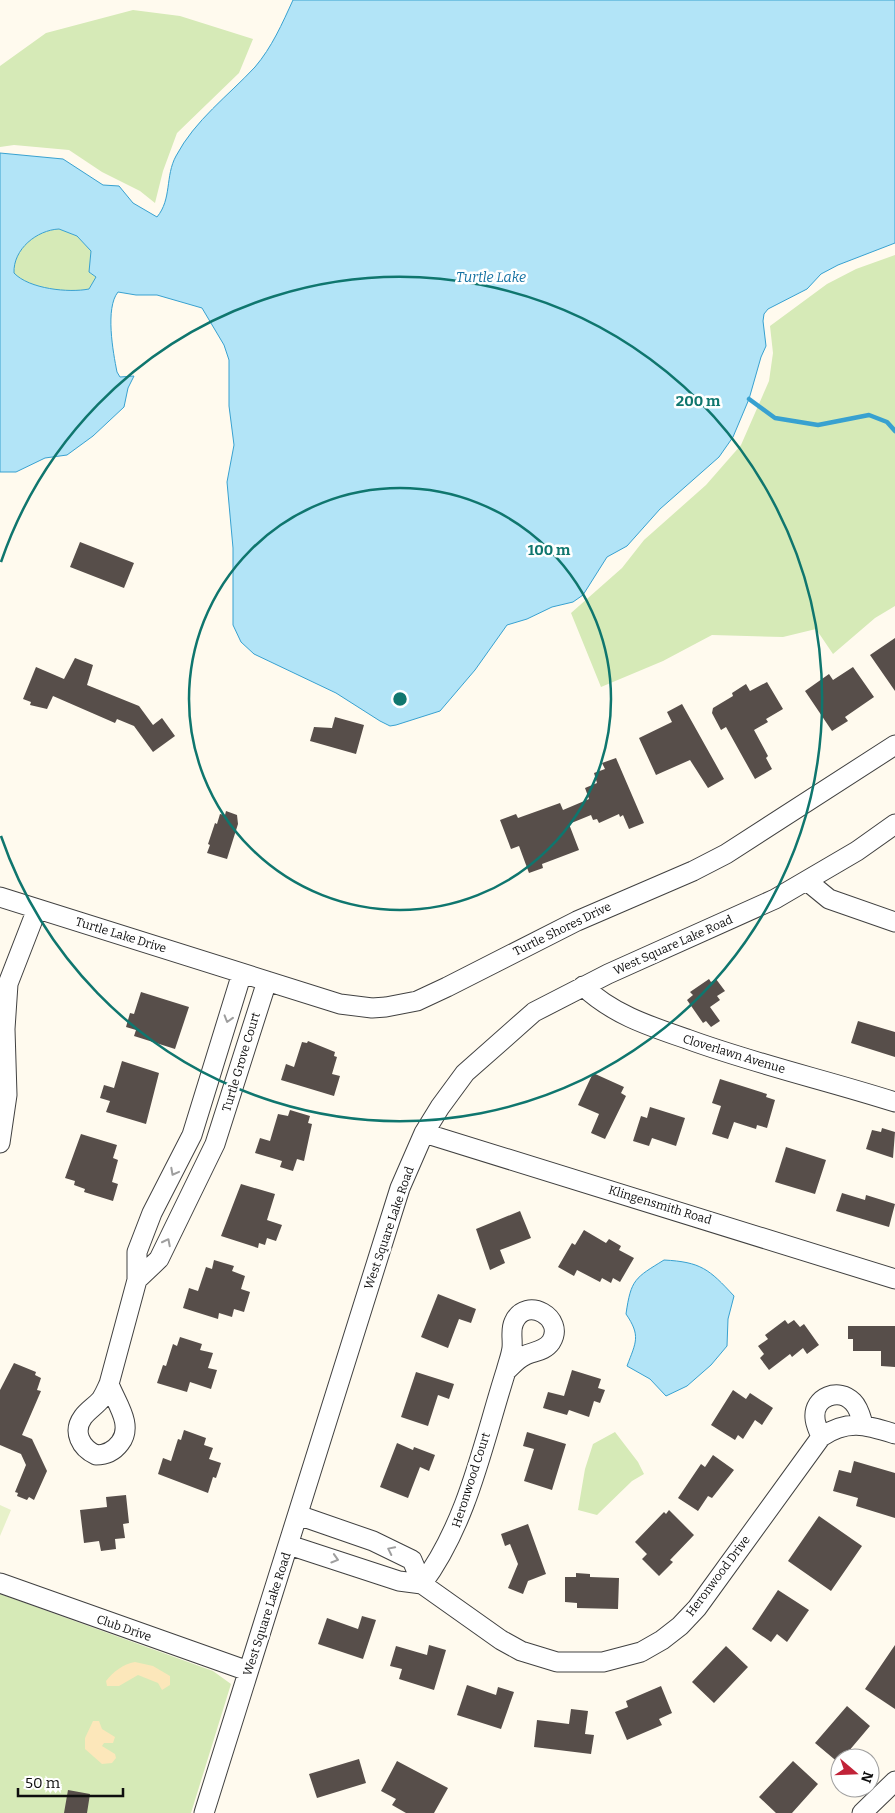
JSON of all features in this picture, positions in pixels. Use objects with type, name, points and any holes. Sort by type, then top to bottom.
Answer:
[{"type":"street","name":"Turtle Shores Drive","points":[[204,961],[315,996],[356,1006],[386,1007],[417,1000],[577,921],[692,871],[726,854],[895,744]]},
{"type":"street","name":"West Square Lake Road","points":[[204,1813],[400,1188],[424,1133],[440,1107],[465,1073],[534,1012],[583,986],[749,912],[807,881],[857,851],[895,824]]},
{"type":"street","points":[[807,881],[829,899],[895,922]]},
{"type":"street","name":"Turtle Lake Drive","points":[[0,897],[204,961]]},
{"type":"street","points":[[0,1003],[37,910]]},
{"type":"street","name":"Turtle Grove Court","points":[[109,1384],[138,1280],[137,1252],[144,1232],[192,1135],[242,973]]},
{"type":"street","name":"Turtle Grove Court","points":[[138,1280],[159,1259],[215,1144],[267,980]]},
{"type":"street","points":[[0,1143],[7,1096],[5,1035],[8,984]]},
{"type":"street","name":"Cloverlawn Avenue","points":[[583,986],[598,1001],[629,1019],[722,1052],[895,1102]]},
{"type":"street","name":"Klingensmith Road","points":[[424,1133],[895,1280]]},
{"type":"street","points":[[192,1135],[215,1144]]},
{"type":"street","name":"Heronwood Court","points":[[422,1584],[440,1558],[459,1520],[506,1371]]},
{"type":"street","points":[[821,1437],[815,1418],[816,1407],[822,1399],[829,1395],[838,1394],[854,1403],[863,1424]]},
{"type":"street","name":"Heronwood Drive","points":[[289,1544],[399,1581],[422,1584],[502,1640],[539,1658],[585,1664],[603,1662],[640,1652],[662,1640],[680,1626],[697,1608],[821,1437],[841,1427],[863,1424],[895,1434]]},
{"type":"street","points":[[298,1515],[373,1541],[412,1560],[422,1584]]},
{"type":"street","name":"Club Drive","points":[[0,1583],[248,1671]]},
{"type":"street","points":[[862,1813],[895,1781]]},
{"type":"green space","points":[[133,10],[180,16],[253,39],[239,73],[177,133],[163,171],[155,203],[140,191],[102,172],[69,150],[14,145],[0,147],[0,66],[46,33]]},
{"type":"green space","points":[[59,229],[77,236],[91,251],[90,273],[96,277],[89,289],[60,290],[39,286],[29,283],[14,273],[18,256],[28,242],[43,233]]},
{"type":"green space","points":[[895,255],[895,606],[875,618],[833,654],[816,629],[783,637],[712,635],[663,661],[601,687],[571,613],[622,568],[644,540],[706,485],[741,445],[769,381],[773,353],[770,326],[827,284],[856,269]]},
{"type":"green space","points":[[615,1432],[638,1462],[644,1474],[632,1481],[597,1515],[578,1510],[585,1469],[593,1444]]},
{"type":"green space","points":[[0,1505],[11,1510],[0,1536]]},
{"type":"green space","points":[[0,1594],[213,1671],[231,1684],[191,1813],[0,1813]]},
{"type":"sand","points":[[135,1662],[153,1666],[170,1676],[170,1685],[162,1690],[158,1683],[138,1675],[119,1686],[107,1686],[106,1681],[115,1672]]},
{"type":"sand","points":[[93,1721],[99,1721],[102,1729],[115,1737],[113,1743],[104,1743],[102,1746],[115,1754],[116,1758],[112,1763],[102,1764],[85,1749],[85,1738]]},
{"type":"water","name":"Turtle Lake","points":[[293,0],[895,0],[895,243],[838,265],[821,274],[807,289],[768,309],[764,314],[763,321],[766,346],[749,399],[733,437],[719,457],[660,509],[627,546],[607,557],[583,595],[573,602],[552,607],[527,619],[507,625],[475,670],[440,711],[390,726],[336,693],[254,654],[241,642],[233,625],[233,548],[227,482],[234,445],[229,406],[229,360],[224,345],[202,308],[157,295],[136,295],[118,292],[114,299],[111,319],[115,363],[120,377],[134,376],[128,388],[124,407],[93,436],[67,455],[45,458],[16,472],[0,472],[0,153],[63,159],[103,185],[119,186],[133,203],[157,217],[165,203],[170,171],[184,143],[212,109],[255,67],[267,51]],"holes":[[[59,229],[77,236],[91,251],[89,272],[96,277],[89,289],[60,290],[39,286],[29,283],[14,273],[15,264],[22,249],[35,237],[51,230]]]},
{"type":"water","points":[[664,1260],[696,1265],[704,1269],[718,1279],[734,1296],[728,1319],[727,1346],[711,1365],[687,1386],[666,1396],[650,1379],[627,1366],[636,1339],[634,1328],[626,1314],[630,1293],[636,1281]]},
{"type":"building","points":[[80,542],[134,563],[124,588],[70,567]]},
{"type":"building","points":[[895,638],[895,691],[870,655]]},
{"type":"building","points":[[75,658],[93,665],[87,685],[139,706],[153,725],[162,718],[175,736],[153,752],[134,726],[117,719],[115,723],[53,696],[47,709],[30,705],[31,702],[23,699],[36,667],[64,679]]},
{"type":"building","points":[[853,667],[874,697],[845,717],[848,721],[832,731],[805,691],[829,674],[833,680]]},
{"type":"building","points":[[767,682],[783,709],[766,719],[768,722],[754,730],[768,756],[766,758],[772,769],[755,779],[726,727],[721,730],[712,713],[713,708],[733,696],[732,693],[746,684],[750,691]]},
{"type":"building","points":[[682,704],[724,779],[708,788],[690,760],[656,775],[639,738],[672,722],[667,712]]},
{"type":"building","points":[[335,717],[364,725],[356,754],[310,741],[314,727],[332,728]]},
{"type":"building","points":[[616,758],[644,823],[629,829],[623,815],[620,817],[619,814],[599,823],[597,819],[593,820],[591,815],[569,824],[579,850],[542,864],[543,868],[529,873],[519,846],[511,849],[500,820],[516,814],[518,818],[560,803],[563,810],[589,799],[585,788],[597,783],[594,773],[605,769],[602,763]]},
{"type":"building","points":[[226,811],[237,815],[238,824],[227,859],[207,853],[215,823],[217,824],[220,814],[225,815]]},
{"type":"building","points":[[709,979],[711,982],[716,979],[725,991],[717,996],[720,1000],[710,1007],[720,1021],[711,1027],[706,1021],[703,1023],[687,1000],[693,995],[690,992]]},
{"type":"building","points":[[141,992],[189,1007],[175,1049],[134,1036],[136,1030],[126,1027],[130,1013],[134,1014]]},
{"type":"building","points":[[858,1021],[895,1032],[895,1057],[851,1043]]},
{"type":"building","points":[[308,1041],[335,1052],[334,1056],[337,1057],[332,1074],[340,1076],[334,1096],[281,1080],[286,1064],[294,1067],[302,1042],[307,1043]]},
{"type":"building","points":[[122,1061],[159,1073],[146,1124],[106,1112],[110,1101],[100,1098],[104,1085],[114,1088]]},
{"type":"building","points":[[593,1073],[624,1087],[621,1093],[626,1096],[605,1139],[591,1133],[599,1114],[578,1105]]},
{"type":"building","points":[[720,1079],[767,1094],[766,1097],[775,1100],[767,1128],[757,1125],[756,1129],[734,1122],[728,1139],[712,1134],[721,1106],[712,1103]]},
{"type":"building","points":[[650,1107],[685,1118],[676,1146],[652,1138],[649,1146],[633,1141],[641,1116],[647,1118]]},
{"type":"building","points":[[290,1110],[310,1116],[308,1123],[312,1124],[304,1161],[297,1159],[293,1171],[280,1167],[282,1161],[255,1153],[260,1138],[270,1141],[278,1114],[288,1116]]},
{"type":"building","points":[[882,1128],[895,1132],[893,1158],[866,1149],[872,1130],[881,1132]]},
{"type":"building","points":[[81,1134],[117,1145],[113,1158],[118,1160],[112,1182],[118,1184],[113,1201],[84,1192],[85,1189],[74,1185],[75,1181],[65,1178]]},
{"type":"building","points":[[786,1147],[826,1160],[815,1194],[775,1182]]},
{"type":"building","points":[[241,1184],[275,1194],[267,1220],[282,1225],[276,1241],[267,1238],[265,1245],[259,1243],[258,1248],[221,1236]]},
{"type":"building","points":[[842,1193],[865,1200],[866,1195],[895,1204],[889,1227],[836,1211]]},
{"type":"building","points":[[520,1211],[531,1238],[500,1250],[505,1263],[490,1270],[476,1229]]},
{"type":"building","points":[[584,1230],[606,1243],[609,1239],[621,1246],[619,1250],[634,1258],[620,1282],[613,1278],[611,1283],[602,1278],[600,1282],[577,1270],[574,1276],[558,1267],[572,1243],[575,1245]]},
{"type":"building","points":[[214,1260],[234,1266],[232,1271],[245,1276],[241,1289],[250,1292],[244,1312],[234,1309],[232,1317],[219,1313],[218,1319],[183,1308],[189,1288],[198,1291],[206,1267],[212,1269]]},
{"type":"building","points":[[438,1294],[476,1309],[471,1323],[459,1319],[448,1348],[421,1337]]},
{"type":"building","points":[[785,1320],[788,1324],[794,1320],[800,1327],[804,1324],[819,1345],[807,1354],[803,1348],[792,1357],[790,1354],[769,1370],[760,1358],[764,1354],[758,1346],[768,1339],[765,1335]]},
{"type":"building","points":[[848,1326],[895,1326],[895,1367],[881,1366],[881,1351],[853,1351],[853,1339],[848,1339]]},
{"type":"building","points":[[180,1337],[202,1344],[200,1350],[213,1353],[208,1368],[217,1370],[211,1389],[190,1382],[187,1392],[157,1383],[163,1365],[166,1366],[173,1344],[177,1346]]},
{"type":"building","points":[[14,1363],[36,1372],[35,1375],[41,1378],[37,1390],[41,1391],[22,1435],[32,1439],[47,1471],[34,1500],[29,1497],[27,1500],[17,1496],[18,1493],[15,1492],[26,1465],[21,1454],[0,1445],[0,1390]]},
{"type":"building","points":[[572,1370],[601,1379],[598,1388],[605,1390],[600,1403],[594,1401],[589,1417],[569,1410],[567,1415],[543,1408],[548,1392],[564,1396]]},
{"type":"building","points":[[416,1372],[454,1384],[449,1399],[438,1395],[428,1426],[401,1417]]},
{"type":"building","points":[[733,1390],[746,1399],[750,1393],[773,1408],[762,1425],[755,1420],[743,1439],[738,1435],[735,1440],[711,1425]]},
{"type":"building","points":[[184,1430],[206,1438],[204,1445],[213,1448],[209,1459],[221,1463],[216,1478],[213,1477],[208,1493],[158,1474],[163,1458],[171,1461],[178,1439],[181,1440]]},
{"type":"building","points":[[527,1432],[566,1444],[552,1490],[524,1481],[534,1449],[523,1446]]},
{"type":"building","points":[[397,1443],[413,1450],[414,1447],[435,1455],[429,1471],[420,1467],[408,1498],[380,1487]]},
{"type":"building","points":[[713,1455],[734,1470],[712,1498],[708,1496],[698,1511],[678,1498],[701,1464],[705,1467]]},
{"type":"building","points":[[854,1461],[895,1473],[895,1518],[856,1506],[858,1498],[833,1491],[839,1470],[851,1473]]},
{"type":"building","points":[[126,1495],[129,1523],[123,1524],[125,1538],[115,1539],[116,1549],[101,1551],[99,1541],[84,1543],[80,1510],[107,1507],[106,1497]]},
{"type":"building","points":[[669,1510],[694,1535],[670,1560],[673,1562],[659,1576],[642,1559],[647,1554],[635,1542],[664,1512],[666,1514]]},
{"type":"building","points":[[819,1516],[862,1546],[831,1591],[788,1561]]},
{"type":"building","points":[[528,1524],[546,1574],[528,1581],[523,1594],[508,1588],[518,1564],[510,1544],[505,1546],[501,1534]]},
{"type":"building","points":[[576,1573],[590,1574],[590,1577],[619,1578],[618,1609],[577,1608],[577,1603],[565,1602],[565,1577],[576,1577]]},
{"type":"building","points":[[778,1590],[809,1610],[787,1642],[777,1634],[771,1642],[752,1629]]},
{"type":"building","points":[[362,1616],[376,1620],[363,1659],[318,1644],[327,1618],[358,1629]]},
{"type":"building","points":[[429,1645],[446,1650],[434,1690],[399,1679],[402,1669],[390,1666],[396,1646],[427,1655]]},
{"type":"building","points":[[895,1645],[895,1709],[865,1689]]},
{"type":"building","points":[[726,1646],[748,1667],[714,1703],[692,1682]]},
{"type":"building","points":[[467,1685],[496,1695],[498,1687],[514,1692],[501,1729],[457,1715]]},
{"type":"building","points":[[661,1686],[672,1713],[659,1719],[662,1725],[627,1740],[615,1712],[628,1707],[626,1701]]},
{"type":"building","points":[[847,1706],[870,1726],[851,1748],[830,1748],[830,1756],[815,1743]]},
{"type":"building","points":[[571,1709],[588,1711],[585,1734],[594,1735],[591,1754],[534,1747],[537,1720],[569,1724]]},
{"type":"building","points":[[359,1759],[366,1783],[317,1798],[309,1774]]},
{"type":"building","points":[[397,1761],[448,1788],[434,1813],[406,1813],[392,1805],[396,1799],[381,1791]]},
{"type":"building","points":[[793,1761],[818,1784],[792,1813],[776,1813],[759,1797]]},
{"type":"building","points":[[68,1790],[90,1794],[87,1813],[64,1813]]},
{"type":"waterway","points":[[749,399],[775,418],[818,425],[869,415],[887,422],[895,431]]}]
